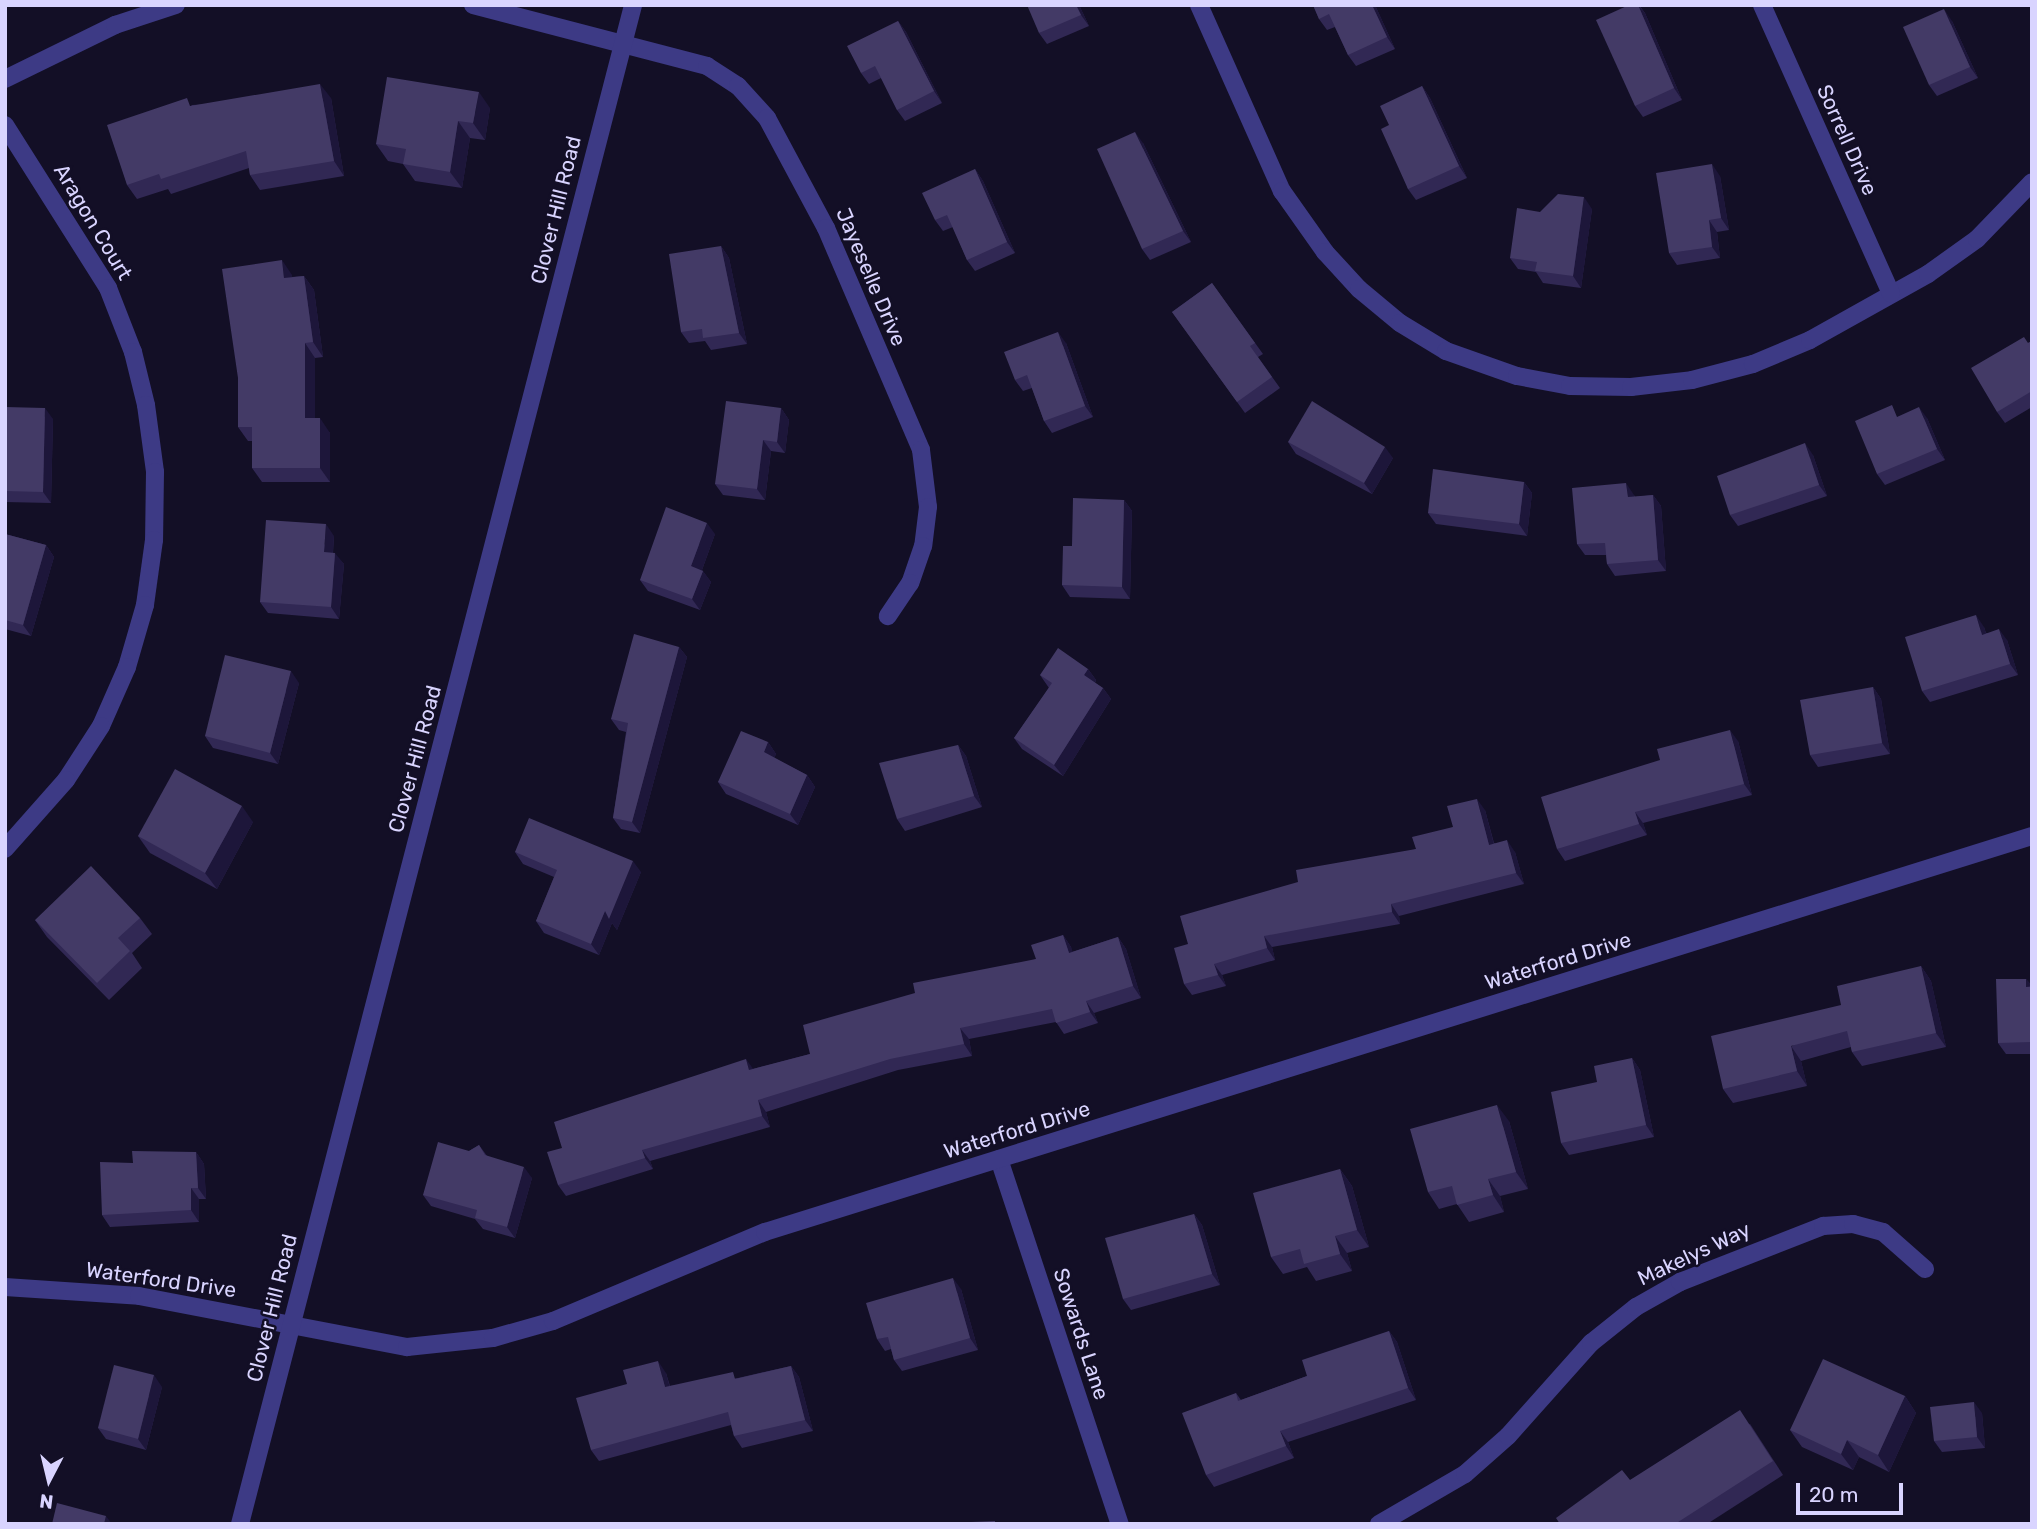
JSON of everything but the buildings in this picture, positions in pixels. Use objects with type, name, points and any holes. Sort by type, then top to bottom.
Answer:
[{"type":"street","points":[[5,79],[115,25],[176,5]]},
{"type":"street","name":"Jayeselle Drive","points":[[473,5],[707,66],[738,86],[767,118],[826,228],[921,450],[927,478],[923,546],[910,583],[888,616]]},
{"type":"street","name":"Clover Hill Road","points":[[240,1524],[633,5]]},
{"type":"street","points":[[1199,5],[1282,191],[1325,252],[1390,314],[1446,351],[1517,376],[1570,386],[1631,387],[1692,380],[1753,364],[1810,340],[1891,294],[1977,239],[2032,182]]},
{"type":"street","name":"Sorrell Drive","points":[[1762,5],[1891,294]]},
{"type":"street","name":"Aragon Court","points":[[5,125],[108,288],[139,378],[155,472],[154,540],[145,605],[127,667],[101,726],[66,780],[5,849]]},
{"type":"street","name":"Waterford Drive","points":[[5,1287],[139,1296],[407,1347],[493,1338],[553,1321],[765,1232],[2032,836]]},
{"type":"street","name":"Sowards Lane","points":[[999,1159],[1120,1524]]},
{"type":"street","name":"Makelys Way","points":[[1379,1524],[1465,1474],[1507,1436],[1591,1343],[1636,1307],[1681,1282],[1823,1226],[1853,1224],[1883,1232],[1925,1269]]}]
